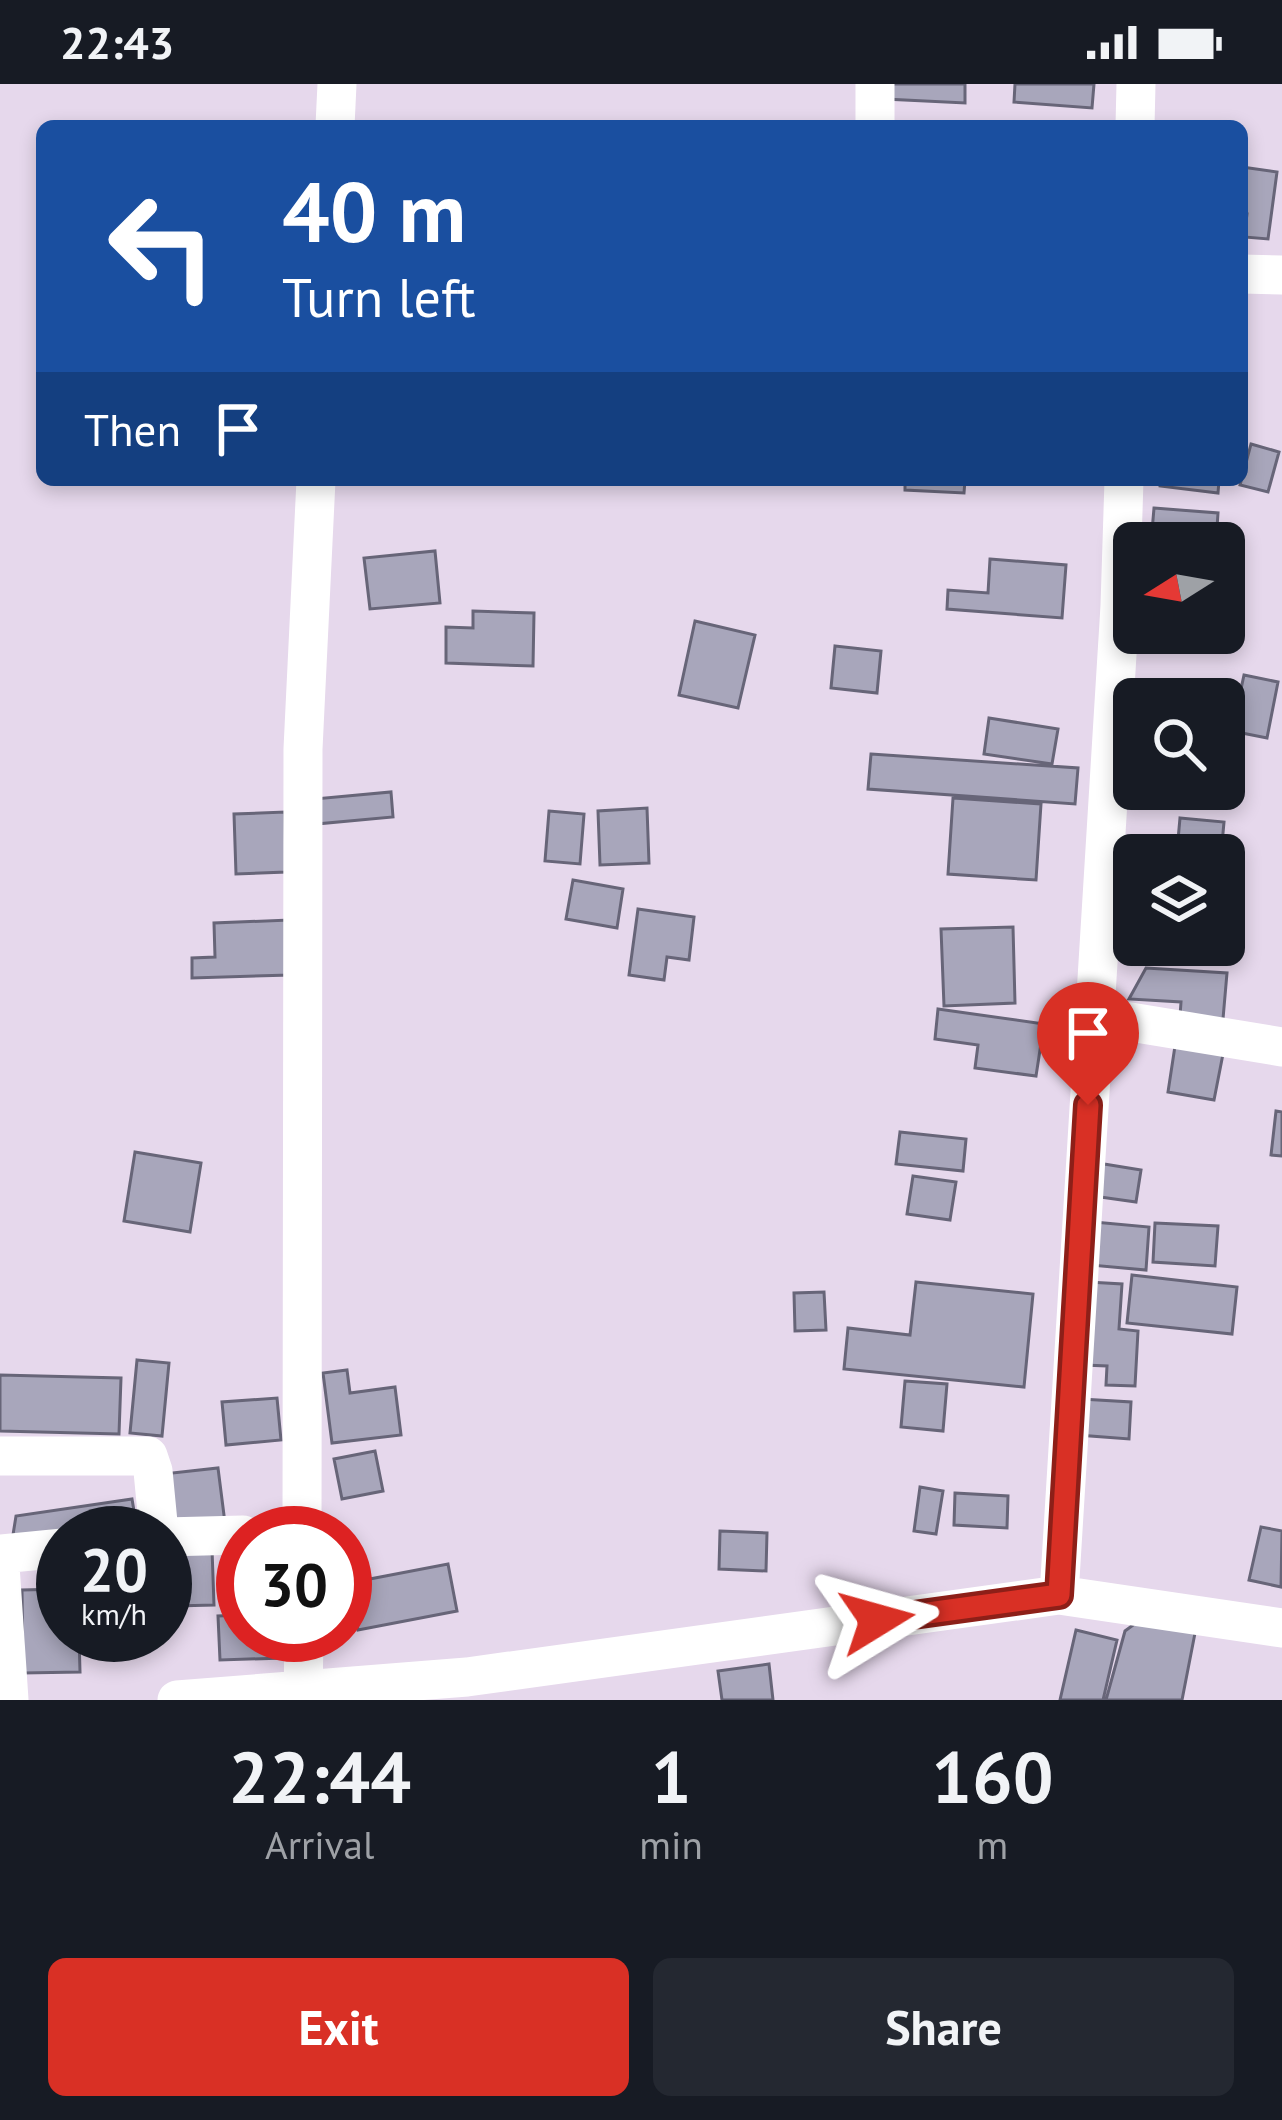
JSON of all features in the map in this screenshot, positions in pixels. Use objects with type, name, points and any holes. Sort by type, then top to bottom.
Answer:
[{"type":"street","points":[[334,120],[337,84]]},
{"type":"street","points":[[875,84],[875,120]]},
{"type":"street","points":[[1136,84],[1136,120]]},
{"type":"street","points":[[1248,274],[1282,275]]},
{"type":"street","points":[[302,1506],[303,749],[316,486]]},
{"type":"street","points":[[1059,1595],[1124,486]]},
{"type":"street","points":[[1094,1016],[1282,1047]]},
{"type":"street","points":[[0,1456],[148,1456],[158,1506]]},
{"type":"street","points":[[0,1554],[36,1551]]},
{"type":"street","points":[[0,1565],[9,1700]]},
{"type":"street","points":[[177,1700],[304,1695],[466,1677],[1059,1595],[1282,1628]]},
{"type":"street","points":[[304,1662],[304,1695]]},
{"type":"building","points":[[885,84],[965,84],[965,103],[885,99]]},
{"type":"building","points":[[1015,84],[1094,84],[1092,108],[1014,102]]},
{"type":"building","points":[[1248,168],[1277,172],[1268,239],[1248,237]]},
{"type":"building","points":[[1251,444],[1279,452],[1268,492],[1244,486],[1248,486]]},
{"type":"building","points":[[905,486],[965,486],[964,493],[905,490]]},
{"type":"building","points":[[1160,486],[1219,486],[1218,493]]},
{"type":"building","points":[[1154,508],[1218,513],[1217,522],[1153,522]]},
{"type":"building","points":[[435,551],[440,603],[370,609],[364,558]]},
{"type":"building","points":[[990,559],[1066,565],[1062,618],[947,609],[948,590],[988,593]]},
{"type":"building","points":[[473,611],[534,613],[533,666],[446,663],[446,627],[473,628]]},
{"type":"building","points":[[695,621],[755,635],[738,708],[679,695]]},
{"type":"building","points":[[835,646],[881,651],[877,693],[831,688]]},
{"type":"building","points":[[1243,678],[1278,682],[1267,738],[1245,734]]},
{"type":"building","points":[[989,718],[1058,729],[1052,764],[984,754]]},
{"type":"building","points":[[871,754],[1078,768],[1075,804],[868,789]]},
{"type":"building","points":[[391,792],[393,817],[316,824],[314,799]]},
{"type":"building","points":[[953,798],[1041,804],[1036,880],[948,874]]},
{"type":"building","points":[[647,808],[649,863],[600,865],[598,811]]},
{"type":"building","points":[[549,811],[584,814],[580,864],[545,861]]},
{"type":"building","points":[[285,812],[286,872],[236,874],[234,814]]},
{"type":"building","points":[[1180,818],[1224,822],[1223,834],[1179,834]]},
{"type":"building","points":[[573,880],[623,889],[617,928],[566,919]]},
{"type":"building","points":[[638,909],[694,917],[689,960],[667,957],[664,980],[629,975]]},
{"type":"building","points":[[289,920],[290,975],[192,978],[192,958],[215,957],[214,923]]},
{"type":"building","points":[[1013,927],[1015,1003],[944,1006],[941,929]]},
{"type":"building","points":[[1146,968],[1227,973],[1223,1019],[1180,1016],[1181,1002],[1129,999]]},
{"type":"building","points":[[938,1009],[1044,1024],[1036,1076],[975,1068],[978,1045],[935,1039]]},
{"type":"building","points":[[1175,1046],[1223,1054],[1214,1100],[1168,1092]]},
{"type":"building","points":[[1276,1111],[1282,1112],[1282,1156],[1271,1155]]},
{"type":"building","points":[[900,1132],[966,1139],[963,1171],[896,1164]]},
{"type":"building","points":[[135,1152],[201,1163],[190,1232],[124,1221]]},
{"type":"building","points":[[1098,1163],[1141,1170],[1136,1202],[1093,1196]]},
{"type":"building","points":[[913,1176],[956,1182],[950,1220],[907,1214]]},
{"type":"building","points":[[1094,1222],[1149,1227],[1146,1270],[1090,1265]]},
{"type":"building","points":[[1155,1223],[1218,1226],[1215,1266],[1153,1262]]},
{"type":"building","points":[[1132,1275],[1237,1287],[1232,1334],[1127,1323]]},
{"type":"building","points":[[916,1282],[1033,1294],[1024,1387],[844,1369],[848,1328],[910,1335]]},
{"type":"building","points":[[1088,1282],[1122,1284],[1119,1329],[1138,1331],[1135,1386],[1106,1385],[1107,1366],[1084,1365]]},
{"type":"building","points":[[824,1292],[826,1330],[795,1331],[794,1293]]},
{"type":"building","points":[[137,1360],[169,1363],[162,1436],[130,1433]]},
{"type":"building","points":[[347,1370],[350,1393],[395,1387],[401,1435],[332,1443],[323,1373]]},
{"type":"building","points":[[0,1375],[121,1378],[119,1434],[0,1431]]},
{"type":"building","points":[[905,1381],[947,1384],[943,1431],[901,1427]]},
{"type":"building","points":[[277,1398],[281,1440],[226,1445],[222,1402]]},
{"type":"building","points":[[1081,1399],[1131,1402],[1129,1439],[1078,1435]]},
{"type":"building","points":[[375,1451],[383,1491],[342,1499],[334,1459]]},
{"type":"building","points":[[218,1468],[223,1506],[216,1506],[216,1524],[192,1527],[192,1506],[166,1506],[163,1474]]},
{"type":"building","points":[[920,1487],[943,1491],[936,1534],[914,1531]]},
{"type":"building","points":[[955,1493],[1008,1496],[1007,1528],[954,1525]]},
{"type":"building","points":[[132,1499],[133,1506],[84,1506]]},
{"type":"building","points":[[36,1513],[36,1538],[12,1541],[16,1516]]},
{"type":"building","points":[[1261,1527],[1282,1531],[1281,1587],[1249,1580]]},
{"type":"building","points":[[720,1531],[767,1533],[766,1571],[719,1569]]},
{"type":"building","points":[[212,1549],[214,1605],[192,1606],[192,1550]]},
{"type":"building","points":[[448,1564],[457,1611],[372,1627],[372,1579]]},
{"type":"building","points":[[22,1590],[36,1590],[36,1662],[80,1662],[80,1672],[23,1673]]},
{"type":"building","points":[[1144,1617],[1196,1628],[1182,1700],[1106,1700],[1125,1631]]},
{"type":"building","points":[[1076,1630],[1117,1640],[1103,1700],[1060,1700]]},
{"type":"building","points":[[769,1664],[773,1700],[722,1700],[718,1671]]},
{"type":"route","points":[[877,1620],[1059,1595],[1088,1105]]}]
